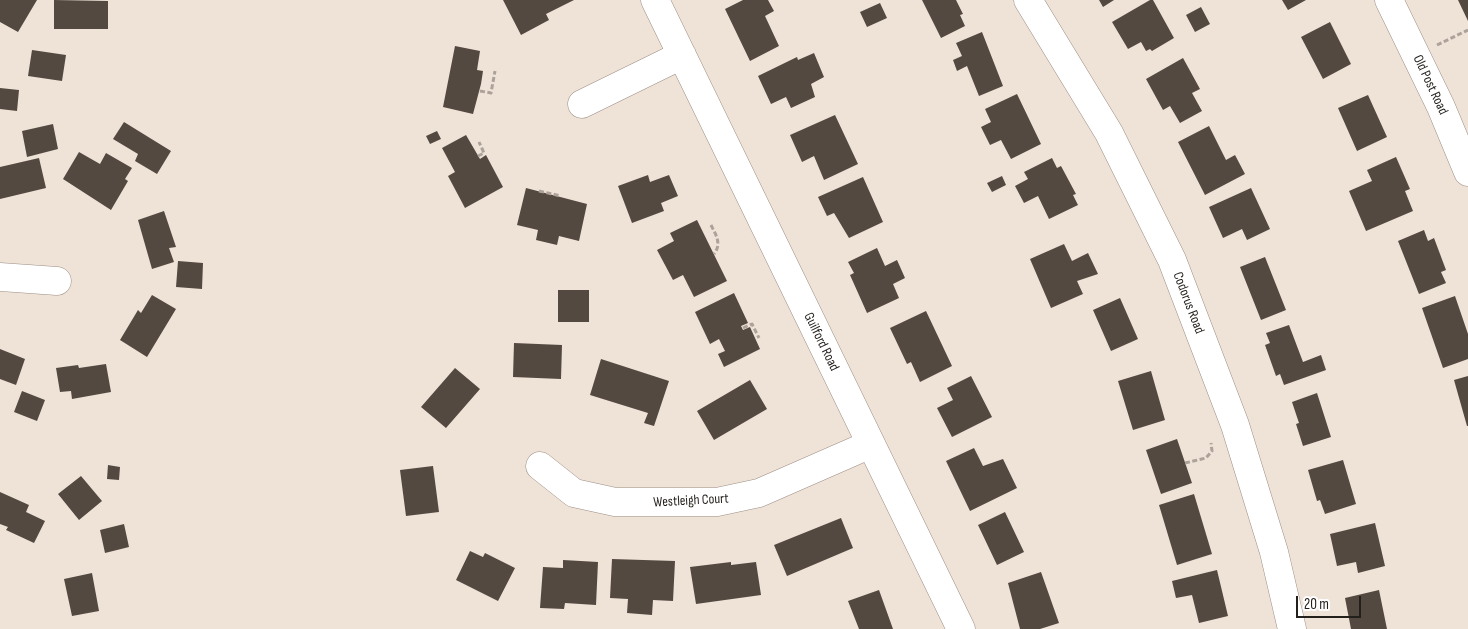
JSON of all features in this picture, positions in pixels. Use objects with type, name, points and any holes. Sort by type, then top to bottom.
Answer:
[{"type":"street","name":"Guilford Road","points":[[655,0],[961,629]]},
{"type":"street","name":"Codorus Road","points":[[1028,0],[1109,133],[1172,260],[1235,425],[1274,552],[1292,629]]},
{"type":"street","name":"Old Post Road","points":[[1389,0],[1441,107],[1468,172]]},
{"type":"street","points":[[582,104],[682,55]]},
{"type":"street","points":[[0,277],[57,281]]},
{"type":"street","name":"Westleigh Court","points":[[540,466],[574,493],[615,502],[717,502],[760,493],[871,444]]},
{"type":"path","points":[[1428,49],[1468,30]]},
{"type":"path","points":[[480,91],[491,92],[496,71]]},
{"type":"path","points":[[478,156],[484,153],[479,142]]},
{"type":"path","points":[[539,191],[562,196]]},
{"type":"path","points":[[711,224],[719,242],[718,249],[714,254]]},
{"type":"path","points":[[743,328],[752,324],[758,338]]},
{"type":"path","points":[[1185,463],[1206,458],[1212,451],[1211,443]]},
{"type":"building","points":[[0,0],[37,0],[18,32],[0,22]]},
{"type":"building","points":[[54,0],[108,1],[108,29],[54,29]]},
{"type":"building","points":[[503,0],[574,0],[546,14],[549,20],[521,35]]},
{"type":"building","points":[[743,0],[768,0],[774,11],[765,16],[779,46],[750,61],[725,9]]},
{"type":"building","points":[[922,0],[956,0],[963,14],[960,15],[965,26],[941,38]]},
{"type":"building","points":[[1099,0],[1114,0],[1103,7]]},
{"type":"building","points":[[1153,0],[1174,38],[1152,51],[1150,49],[1146,51],[1141,42],[1128,49],[1112,22]]},
{"type":"building","points":[[1282,0],[1306,0],[1288,10]]},
{"type":"building","points":[[1458,0],[1468,0],[1468,21]]},
{"type":"building","points":[[880,3],[887,18],[867,27],[860,12]]},
{"type":"building","points":[[1201,7],[1210,24],[1195,32],[1186,15]]},
{"type":"building","points":[[1330,22],[1351,64],[1323,79],[1301,37]]},
{"type":"building","points":[[982,32],[1003,86],[979,96],[967,66],[957,71],[953,60],[962,56],[956,43]]},
{"type":"building","points":[[455,46],[480,51],[477,70],[483,71],[473,114],[443,107]]},
{"type":"building","points":[[32,50],[66,55],[62,81],[28,76]]},
{"type":"building","points":[[814,53],[824,77],[811,84],[815,97],[791,108],[786,97],[771,104],[758,76],[797,57],[798,60]]},
{"type":"building","points":[[1183,58],[1200,89],[1192,93],[1202,111],[1180,123],[1170,106],[1163,110],[1146,79]]},
{"type":"building","points":[[0,88],[19,90],[17,111],[0,109]]},
{"type":"building","points":[[1017,94],[1041,144],[1011,159],[1001,140],[990,145],[981,127],[991,122],[985,109]]},
{"type":"building","points":[[1368,95],[1387,137],[1357,151],[1338,108]]},
{"type":"building","points":[[835,115],[858,164],[824,180],[814,156],[802,162],[790,135]]},
{"type":"building","points":[[124,122],[171,151],[157,174],[135,161],[138,154],[113,139]]},
{"type":"building","points":[[53,124],[58,149],[27,157],[22,131]]},
{"type":"building","points":[[1209,126],[1226,160],[1235,155],[1245,174],[1205,195],[1178,142]]},
{"type":"building","points":[[437,131],[441,139],[430,144],[426,136]]},
{"type":"building","points":[[466,135],[480,159],[486,155],[503,187],[465,208],[448,176],[455,172],[442,148]]},
{"type":"building","points":[[79,152],[100,164],[106,153],[132,168],[125,179],[128,181],[111,210],[63,179]]},
{"type":"building","points":[[1396,157],[1410,189],[1405,191],[1413,211],[1366,231],[1349,191],[1372,181],[1367,170]]},
{"type":"building","points":[[39,158],[46,188],[0,199],[0,167]]},
{"type":"building","points":[[1052,158],[1057,168],[1061,166],[1076,194],[1073,195],[1078,205],[1049,219],[1038,196],[1024,203],[1015,186],[1028,179],[1024,172]]},
{"type":"building","points":[[648,175],[650,182],[669,175],[678,196],[661,203],[664,211],[632,223],[618,186]]},
{"type":"building","points":[[1002,176],[1006,185],[992,192],[987,183]]},
{"type":"building","points":[[863,177],[883,222],[849,238],[834,213],[827,216],[818,197]]},
{"type":"building","points":[[526,188],[587,204],[579,241],[559,236],[557,245],[536,240],[538,230],[517,225]]},
{"type":"building","points":[[1251,188],[1270,229],[1247,240],[1242,229],[1223,238],[1209,207]]},
{"type":"building","points":[[164,211],[176,247],[169,248],[174,262],[152,269],[138,220]]},
{"type":"building","points":[[697,220],[727,281],[694,297],[683,275],[673,280],[657,250],[674,241],[670,233]]},
{"type":"building","points":[[1424,230],[1428,241],[1434,238],[1446,270],[1441,272],[1446,283],[1419,294],[1398,241]]},
{"type":"building","points":[[1064,244],[1072,261],[1088,253],[1098,274],[1077,281],[1083,294],[1051,308],[1030,259]]},
{"type":"building","points":[[877,248],[885,266],[897,260],[905,278],[893,284],[899,298],[867,313],[850,275],[854,273],[848,262]]},
{"type":"building","points":[[1265,257],[1286,310],[1261,320],[1240,267]]},
{"type":"building","points":[[178,261],[203,263],[202,289],[176,287]]},
{"type":"building","points":[[558,290],[589,290],[589,322],[558,322]]},
{"type":"building","points":[[734,293],[748,323],[741,326],[743,330],[750,327],[760,349],[724,367],[718,354],[725,351],[719,339],[710,344],[695,312]]},
{"type":"building","points":[[152,295],[176,309],[147,357],[120,340],[138,310],[141,313]]},
{"type":"building","points":[[1455,296],[1468,334],[1468,359],[1443,368],[1422,308]]},
{"type":"building","points":[[1120,298],[1138,339],[1111,351],[1093,310]]},
{"type":"building","points":[[926,311],[952,366],[920,382],[911,362],[907,364],[890,328]]},
{"type":"building","points":[[1289,325],[1303,362],[1321,355],[1326,370],[1284,385],[1280,374],[1276,376],[1265,345],[1270,343],[1266,333]]},
{"type":"building","points":[[514,343],[562,345],[561,379],[513,377]]},
{"type":"building","points":[[0,349],[25,359],[16,385],[0,379]]},
{"type":"building","points":[[601,359],[669,381],[654,426],[644,423],[648,413],[590,395]]},
{"type":"building","points":[[106,364],[111,392],[72,399],[71,391],[60,392],[56,368],[78,365],[79,368]]},
{"type":"building","points":[[455,368],[480,389],[446,428],[421,407]]},
{"type":"building","points":[[1151,371],[1165,420],[1133,430],[1118,381]]},
{"type":"building","points":[[971,376],[992,417],[952,437],[937,408],[953,400],[947,388]]},
{"type":"building","points":[[1468,376],[1468,426],[1467,426],[1454,380]]},
{"type":"building","points":[[750,380],[767,409],[714,440],[697,411]]},
{"type":"building","points":[[22,391],[45,400],[37,421],[14,412]]},
{"type":"building","points":[[1317,393],[1331,437],[1303,446],[1296,424],[1299,423],[1292,402]]},
{"type":"building","points":[[1177,439],[1192,483],[1161,494],[1146,450]]},
{"type":"building","points":[[974,448],[983,466],[1003,459],[1017,488],[970,511],[946,461]]},
{"type":"building","points":[[1343,460],[1356,504],[1325,514],[1320,500],[1317,501],[1308,470]]},
{"type":"building","points":[[108,465],[120,467],[119,480],[107,479]]},
{"type":"building","points":[[433,466],[439,512],[406,516],[400,470]]},
{"type":"building","points":[[81,476],[102,501],[79,520],[58,494]]},
{"type":"building","points":[[0,492],[29,505],[26,512],[45,521],[34,543],[6,530],[8,527],[0,524]]},
{"type":"building","points":[[1194,494],[1212,554],[1177,565],[1159,505]]},
{"type":"building","points":[[1005,512],[1024,552],[997,565],[978,525]]},
{"type":"building","points":[[841,518],[853,548],[787,576],[774,545]]},
{"type":"building","points":[[1375,523],[1385,566],[1358,573],[1356,562],[1337,566],[1330,534]]},
{"type":"building","points":[[124,524],[129,547],[105,553],[100,530]]},
{"type":"building","points":[[470,551],[483,557],[485,553],[515,568],[498,601],[456,580]]},
{"type":"building","points":[[612,559],[675,561],[673,601],[653,600],[652,615],[627,613],[628,599],[610,598]]},
{"type":"building","points":[[563,560],[598,562],[596,605],[565,603],[564,609],[540,608],[543,567],[563,568]]},
{"type":"building","points":[[731,562],[731,565],[756,562],[761,595],[696,604],[690,567]]},
{"type":"building","points":[[1217,570],[1228,616],[1199,623],[1192,595],[1176,598],[1172,581]]},
{"type":"building","points":[[1041,572],[1059,623],[1040,629],[1020,629],[1008,583]]},
{"type":"building","points":[[92,573],[99,611],[72,616],[64,579]]},
{"type":"building","points":[[879,590],[893,629],[859,629],[848,601]]},
{"type":"building","points":[[1379,590],[1387,629],[1351,629],[1345,598]]}]
